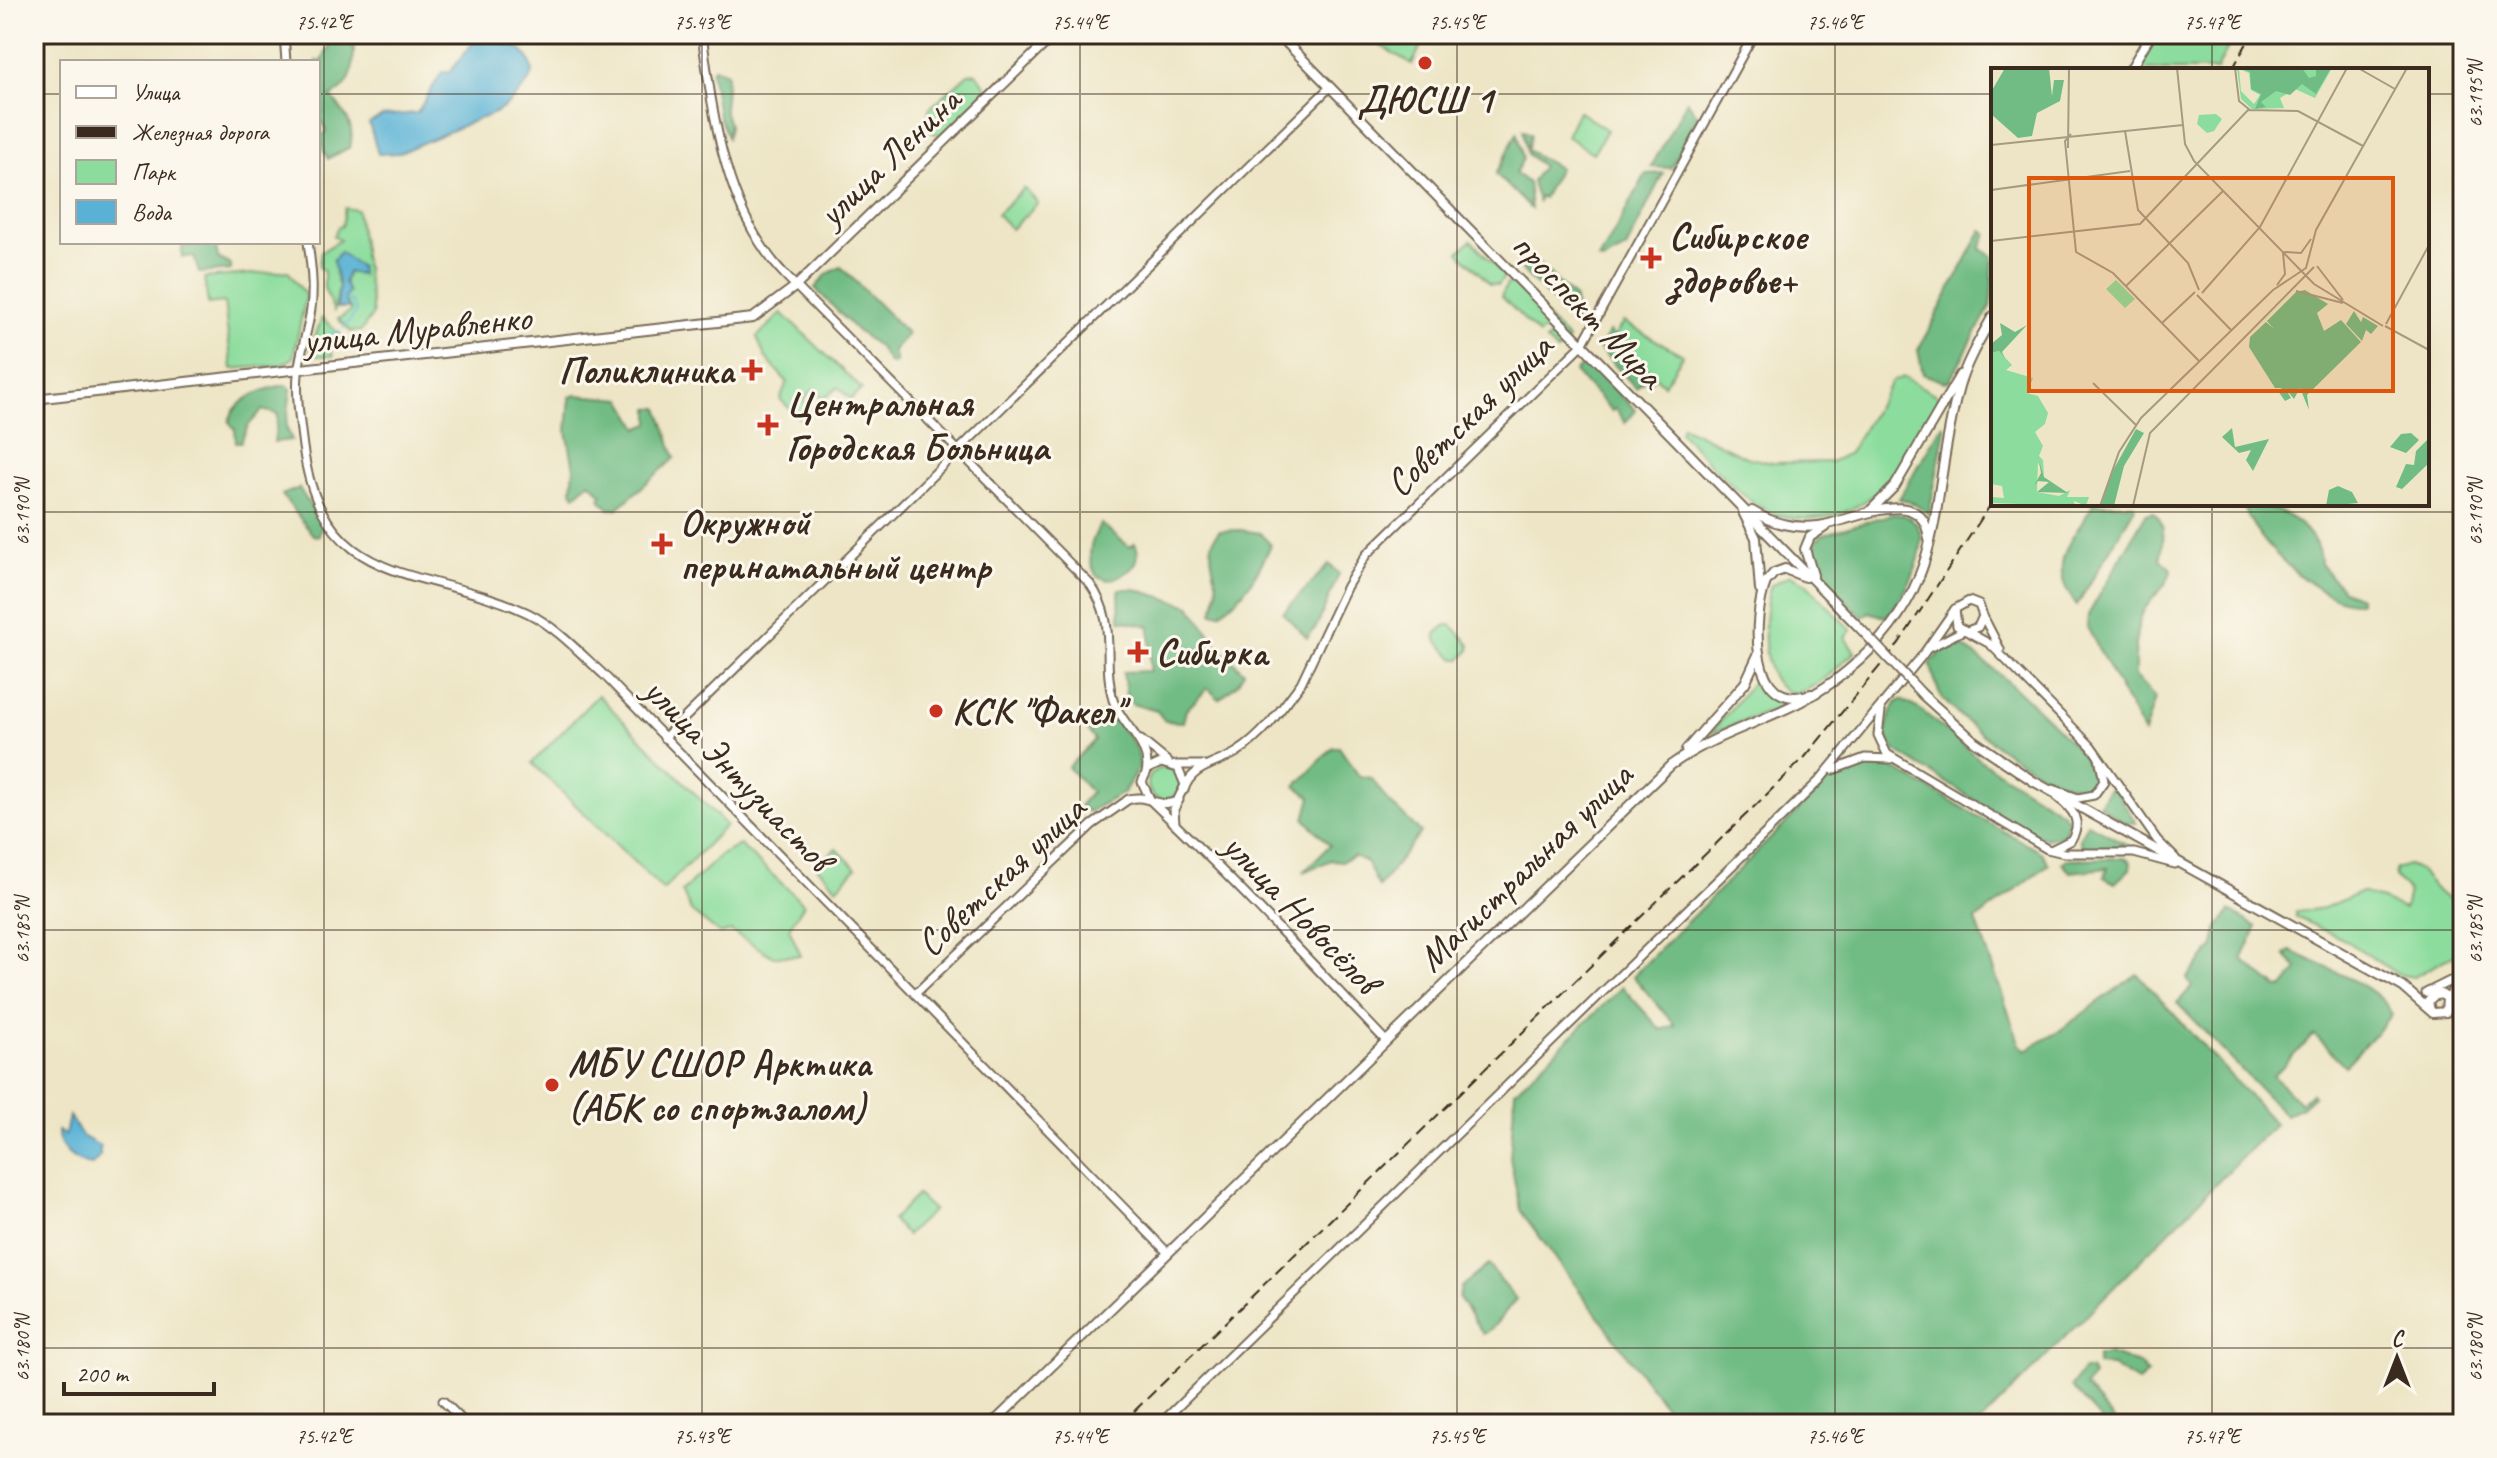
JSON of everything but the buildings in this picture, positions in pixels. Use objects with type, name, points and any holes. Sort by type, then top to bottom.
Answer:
[{"type":"main road","points":[[34,38],[65,34]]},
{"type":"main road","points":[[284,34],[286,60]]},
{"type":"main road","points":[[702,34],[715,121],[741,205],[767,255],[1098,595],[1109,627],[1112,693],[1126,724],[1147,757],[1142,782],[1151,801]]},
{"type":"main road","name":"улица Ленина","points":[[796,286],[1055,34]]},
{"type":"main road","name":"проспект Мира","points":[[1278,34],[1923,695],[1974,741],[2033,781],[2403,987]]},
{"type":"main road","name":"Советская улица","points":[[1212,763],[1246,746],[1301,683],[1347,586],[1366,555],[1582,345],[1754,34]]},
{"type":"main road","points":[[2131,68],[2151,34]]},
{"type":"main road","points":[[664,738],[1330,87]]},
{"type":"main road","name":"улица Энтузиастов","points":[[308,244],[312,298],[298,370],[300,422],[310,481],[327,517],[346,542],[366,559],[388,570],[510,606],[545,623],[664,738],[1168,1253]]},
{"type":"main road","name":"улица Муравленко","points":[[34,399],[747,319],[767,311],[796,286]]},
{"type":"main road","name":"Магистральная улица","points":[[992,1424],[1671,765],[1711,740],[1786,712],[1820,691],[1862,658],[1901,614],[1919,583],[1930,548],[1953,414],[1970,357],[1991,320]]},
{"type":"main road","points":[[1867,513],[1895,486],[1970,357]]},
{"type":"main road","points":[[1734,498],[1759,515],[1780,523],[1804,527],[1836,523]]},
{"type":"main road","points":[[1671,765],[1745,683],[1755,665],[1761,607],[1756,538],[1734,498]]},
{"type":"main road","points":[[1819,586],[1807,564],[1805,549],[1815,533],[1836,523],[1892,507],[1914,511],[1926,523],[1930,548]]},
{"type":"main road","points":[[1761,607],[1766,582],[1779,570],[1791,569],[1819,586]]},
{"type":"main road","points":[[1160,1424],[1819,781],[1884,705],[1962,602],[1972,601],[1980,607],[2005,658]]},
{"type":"main road","points":[[1955,609],[1955,622],[1980,636],[2005,658],[2091,746],[2116,776],[2157,840],[2186,867]]},
{"type":"main road","points":[[1922,656],[1940,640],[1978,627],[1983,616]]},
{"type":"main road","points":[[1759,646],[1762,669],[1777,693],[1795,698],[1820,691]]},
{"type":"main road","points":[[1884,705],[1878,735],[1882,749],[1894,760],[2047,849],[2072,853],[2134,853],[2186,867]]},
{"type":"main road","points":[[1132,732],[1183,776],[1182,794]]},
{"type":"main road","points":[[2033,781],[2072,797],[2094,795],[2102,786],[2104,772],[2091,746]]},
{"type":"main road","points":[[1819,781],[1854,760],[1876,757],[1894,760]]},
{"type":"main road","points":[[1146,773],[1156,764],[1212,763]]},
{"type":"main road","points":[[1175,824],[1174,809],[1192,774],[1212,763]]},
{"type":"main road","points":[[2033,781],[2066,804],[2076,819],[2071,840],[2047,849]]},
{"type":"main road","name":"Советская улица","points":[[915,994],[1092,825],[1139,791],[1142,782]]},
{"type":"main road","points":[[1127,800],[1139,796],[1164,805],[1182,794]]},
{"type":"main road","name":"улица Новосёлов","points":[[1151,801],[1386,1041]]},
{"type":"main road","points":[[2434,1013],[2446,1012],[2461,964]]},
{"type":"main road","points":[[2434,1013],[2428,1002],[2450,981],[2461,964]]},
{"type":"main road","points":[[2403,987],[2433,994],[2449,1002],[2463,1020]]},
{"type":"main road","points":[[2403,987],[2434,1013],[2463,1020]]},
{"type":"main road","points":[[443,1401],[466,1424]]},
{"type":"green space","points":[[335,34],[354,34],[350,78],[340,91],[331,96],[348,120],[350,147],[328,159],[323,150],[322,136],[326,131],[320,118],[321,63]]},
{"type":"green space","points":[[1384,34],[1398,34],[1420,48],[1412,64],[1381,46]]},
{"type":"green space","points":[[2158,34],[2234,34],[2218,68],[2139,68]]},
{"type":"green space","points":[[714,68],[727,73],[724,109],[729,125],[727,137],[718,114],[711,71]]},
{"type":"green space","points":[[976,73],[989,91],[946,134],[935,134],[929,130],[929,109],[968,74]]},
{"type":"green space","points":[[1687,101],[1698,116],[1671,168],[1651,167]]},
{"type":"green space","points":[[1578,111],[1607,130],[1593,153],[1566,136]]},
{"type":"green space","points":[[1523,130],[1531,135],[1527,150],[1559,168],[1543,198],[1540,196],[1538,201],[1532,182],[1542,166],[1527,154]]},
{"type":"green space","points":[[1517,133],[1523,159],[1515,173],[1528,183],[1531,209],[1496,174]]},
{"type":"green space","points":[[1663,173],[1626,249],[1603,261],[1599,260],[1646,174]]},
{"type":"green space","points":[[1024,188],[1038,203],[1011,229],[997,214]]},
{"type":"green space","points":[[345,208],[357,210],[373,314],[361,331],[351,332],[338,319],[351,311],[344,292],[348,271],[361,275],[340,252],[335,274],[339,287],[334,311],[324,288],[324,271],[319,267],[321,252],[340,240],[333,236],[342,226]]},
{"type":"green space","points":[[1982,230],[1987,233],[1981,249],[1991,255],[1991,305],[1950,380],[1945,382],[1923,374],[1918,350]]},
{"type":"green space","points":[[1471,240],[1505,276],[1498,285],[1490,284],[1459,252]]},
{"type":"green space","points":[[215,244],[218,258],[231,265],[231,270],[199,273],[194,257],[182,257],[182,246]]},
{"type":"green space","points":[[1530,256],[1575,299],[1575,324],[1517,265]]},
{"type":"green space","points":[[841,267],[908,334],[893,350],[896,363],[890,364],[878,346],[857,331],[815,288],[827,274]]},
{"type":"green space","points":[[288,271],[306,296],[293,358],[281,365],[232,369],[224,302],[208,304],[204,278]]},
{"type":"green space","points":[[1507,284],[1514,284],[1568,340],[1557,352],[1546,341],[1551,336],[1545,330],[1539,335],[1501,296]]},
{"type":"green space","points":[[782,313],[862,389],[851,399],[838,387],[824,399],[814,389],[803,400],[814,412],[803,422],[780,399],[787,382],[765,357],[757,337]]},
{"type":"green space","points":[[322,318],[349,343],[345,348],[335,349],[332,342],[328,344],[333,356],[315,356],[310,350]]},
{"type":"green space","points":[[1623,322],[1683,355],[1664,385],[1615,336]]},
{"type":"green space","points":[[1609,332],[1654,377],[1649,382],[1645,379],[1636,388],[1599,348]]},
{"type":"green space","points":[[1586,362],[1636,410],[1625,423],[1615,408],[1612,411],[1575,372]]},
{"type":"green space","points":[[1904,377],[1938,396],[1938,402],[1890,478],[1858,505],[1838,514],[1800,518],[1763,508],[1716,470],[1680,432],[1682,426],[1746,457],[1772,463],[1831,462],[1849,453],[1892,381]]},
{"type":"green space","points":[[286,385],[291,389],[286,427],[292,440],[274,442],[278,414],[262,410],[248,426],[241,442],[236,442],[235,430],[229,422],[237,407],[260,392]]},
{"type":"green space","points":[[570,397],[622,399],[639,428],[650,424],[650,408],[659,408],[675,458],[618,508],[609,509],[600,499],[602,494],[590,482],[575,495],[572,490],[574,468],[567,431]]},
{"type":"green space","points":[[1943,424],[1945,429],[1929,514],[1916,504],[1899,499]]},
{"type":"green space","points":[[299,488],[322,525],[319,536],[313,535],[282,495]]},
{"type":"green space","points":[[2093,506],[2135,507],[2077,605],[2062,578],[2064,554]]},
{"type":"green space","points":[[2245,506],[2270,508],[2294,520],[2313,539],[2320,564],[2343,590],[2359,597],[2359,602],[2326,593],[2308,582],[2274,552],[2249,519]]},
{"type":"green space","points":[[2153,512],[2162,528],[2160,559],[2171,569],[2167,581],[2146,606],[2137,635],[2135,676],[2155,698],[2144,734],[2087,627],[2088,615],[2146,514]]},
{"type":"green space","points":[[1892,514],[1909,518],[1918,527],[1921,541],[1919,558],[1913,576],[1895,607],[1885,617],[1869,612],[1863,617],[1824,578],[1813,555],[1814,545],[1822,535]]},
{"type":"green space","points":[[1101,524],[1130,547],[1135,543],[1138,557],[1132,568],[1108,580],[1097,576],[1090,556]]},
{"type":"green space","points":[[1219,531],[1260,533],[1271,545],[1244,591],[1220,613],[1213,613],[1217,588],[1212,543]]},
{"type":"green space","points":[[1329,564],[1339,574],[1317,626],[1307,638],[1283,613]]},
{"type":"green space","points":[[1790,575],[1805,582],[1851,630],[1845,638],[1855,652],[1821,681],[1799,692],[1785,690],[1775,681],[1766,649],[1766,612],[1771,585]]},
{"type":"green space","points":[[1119,589],[1135,589],[1191,606],[1217,645],[1244,672],[1237,684],[1219,699],[1208,688],[1186,710],[1183,722],[1165,721],[1157,711],[1132,704],[1126,695],[1123,672],[1150,671],[1150,626],[1120,620]]},
{"type":"green space","points":[[1446,625],[1451,625],[1470,644],[1470,650],[1461,659],[1455,659],[1436,640],[1436,634]]},
{"type":"green space","points":[[1954,644],[1985,662],[2068,739],[2094,769],[2090,787],[2053,779],[2032,769],[1991,741],[1943,699],[1930,664],[1944,648]]},
{"type":"green space","points":[[1758,676],[1767,692],[1785,705],[1710,734]]},
{"type":"green space","points":[[598,695],[726,825],[663,890],[532,763]]},
{"type":"green space","points":[[1901,700],[1921,710],[1983,762],[2063,813],[2068,821],[2064,835],[2047,839],[2013,824],[1896,751],[1888,740],[1887,728],[1896,703]]},
{"type":"green space","points":[[1109,711],[1137,749],[1140,766],[1123,793],[1088,812],[1080,805],[1091,792],[1068,767],[1095,740],[1081,722]]},
{"type":"green space","points":[[1333,747],[1339,747],[1359,776],[1371,778],[1388,801],[1421,832],[1379,887],[1366,862],[1354,856],[1342,861],[1331,860],[1303,872],[1330,845],[1305,819],[1311,797],[1296,786]]},
{"type":"green space","points":[[1869,765],[1891,767],[2042,853],[2049,864],[1976,920],[2020,1045],[2026,1050],[2055,1034],[2137,974],[2275,1124],[1979,1424],[1721,1424],[1701,1406],[1691,1424],[1678,1424],[1520,1210],[1510,1158],[1515,1091],[1622,987],[1661,1030],[1675,1025],[1633,976],[1828,781],[1852,769]]},
{"type":"green space","points":[[1164,768],[1175,773],[1180,784],[1175,795],[1164,800],[1153,795],[1148,784],[1153,773]]},
{"type":"green space","points":[[2115,789],[2136,823],[2125,823],[2099,805],[2108,790]]},
{"type":"green space","points":[[2087,823],[2126,844],[2115,848],[2083,847],[2079,839]]},
{"type":"green space","points":[[740,845],[804,904],[789,928],[801,956],[772,956],[731,931],[720,934],[691,911],[682,892],[719,856]]},
{"type":"green space","points":[[836,848],[856,868],[837,888],[817,867]]},
{"type":"green space","points":[[2125,858],[2131,862],[2130,869],[2115,883],[2104,877],[2108,868],[2070,872],[2062,863],[2067,859]]},
{"type":"green space","points":[[2408,865],[2449,899],[2457,901],[2463,890],[2463,940],[2455,954],[2414,977],[2397,974],[2347,941],[2296,917],[2296,912],[2324,908],[2362,892],[2404,909],[2408,892],[2396,879],[2395,873],[2396,869]]},
{"type":"green space","points":[[2230,911],[2257,927],[2242,960],[2278,988],[2283,988],[2298,969],[2285,955],[2291,951],[2348,977],[2375,994],[2392,1015],[2345,1066],[2315,1035],[2311,1038],[2273,1076],[2300,1103],[2311,1093],[2314,1096],[2302,1107],[2285,1115],[2177,1003],[2192,987],[2187,979],[2214,946],[2217,929]]},
{"type":"green space","points":[[917,1195],[933,1210],[907,1235],[892,1220]]},
{"type":"green space","points":[[1488,1265],[1516,1299],[1490,1331],[1483,1334],[1459,1298],[1461,1287]]},
{"type":"green space","points":[[2108,1354],[2139,1364],[2148,1374],[2138,1382],[2112,1366],[2097,1365],[2097,1356]]},
{"type":"green space","points":[[2083,1370],[2090,1370],[2093,1376],[2085,1387],[2118,1424],[2105,1424],[2071,1387]]},
{"type":"water","points":[[475,40],[504,41],[526,55],[533,73],[523,88],[510,102],[486,117],[399,153],[378,154],[369,123],[383,116],[417,113],[442,72],[450,72]]},
{"type":"water","points":[[340,252],[360,267],[361,275],[348,272],[344,282],[349,292],[344,300],[350,308],[337,308],[339,287],[333,261]]},
{"type":"water","points":[[69,1116],[82,1136],[100,1146],[100,1156],[92,1165],[74,1158],[60,1144],[58,1131],[65,1135]]},
{"type":"waterway","points":[[344,300],[352,301],[356,312],[344,328]]},
{"type":"waterway","points":[[312,342],[340,331]]},
{"type":"railway","points":[[2233,68],[2252,34]]},
{"type":"railway","points":[[1121,1424],[1805,757],[1899,643],[1991,504]]},
{"type":"place","name":"ДЮСШ 1","points":[[1425,63]]},
{"type":"place","name":"Сибирское здоровье+","points":[[1651,258]]},
{"type":"place","name":"Поликлиника","points":[[752,370]]},
{"type":"place","name":"Центральная Городская Больница","points":[[768,425]]},
{"type":"place","name":"Окружной перинатальный центр","points":[[662,544]]},
{"type":"place","name":"Сибирка","points":[[1138,652]]},
{"type":"place","name":"КСК \"Факел\"","points":[[936,711]]},
{"type":"place","name":"МБУ СШОР Арктика (АБК со спортзалом)","points":[[552,1085]]}]
